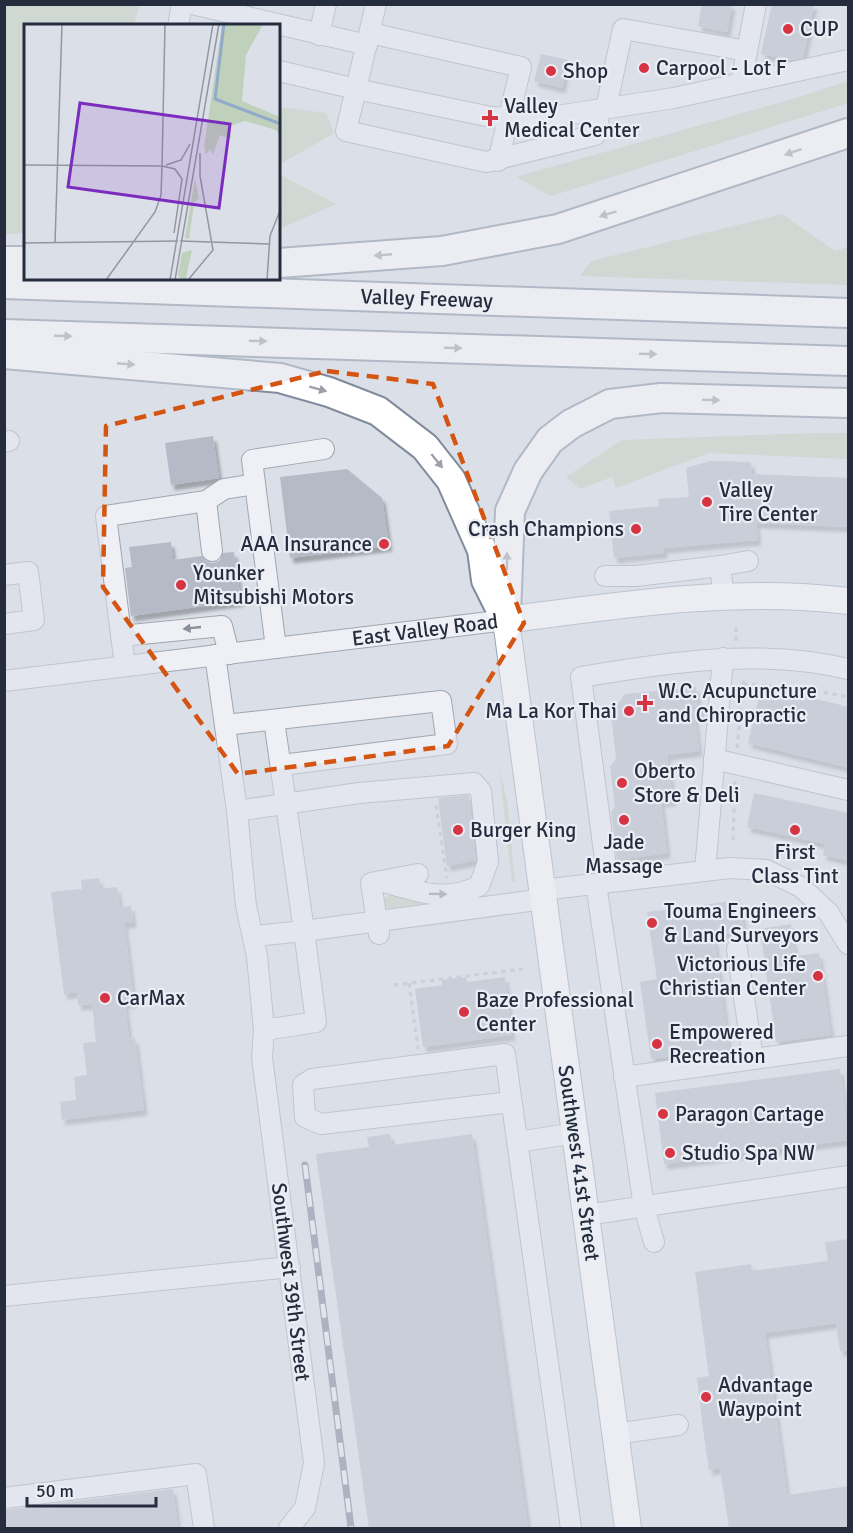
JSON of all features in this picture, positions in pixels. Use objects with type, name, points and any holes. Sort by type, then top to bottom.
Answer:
[{"type":"highway","points":[[280,262],[442,251],[558,229],[849,133]]},
{"type":"highway","points":[[4,261],[24,261]]},
{"type":"highway","name":"Valley Freeway","points":[[4,284],[849,313]]},
{"type":"highway","points":[[4,299],[849,327]]},
{"type":"highway","points":[[4,334],[849,361]]},
{"type":"highway","points":[[4,354],[280,378],[329,392],[378,411],[425,447],[451,480],[482,550],[486,580],[506,620]]},
{"type":"highway","points":[[506,620],[510,511],[528,471],[550,440],[571,424],[610,404],[661,398],[849,403]]},
{"type":"main road","name":"East Valley Road","points":[[506,620],[676,600],[801,596],[849,601]]},
{"type":"main road","name":"Southwest 41st Street","points":[[506,620],[628,1528]]},
{"type":"street","points":[[178,24],[182,4]]},
{"type":"street","points":[[192,4],[274,24]]},
{"type":"street","points":[[319,35],[326,4]]},
{"type":"street","points":[[376,4],[346,131],[486,162],[595,135],[599,131],[602,109],[623,28],[747,51]]},
{"type":"street","points":[[741,83],[756,4]]},
{"type":"street","points":[[280,25],[319,35],[368,39],[521,67],[498,160]]},
{"type":"street","points":[[280,71],[491,117],[537,119],[674,98],[849,60]]},
{"type":"street","points":[[276,648],[252,460],[324,449]]},
{"type":"street","points":[[125,666],[106,516],[206,501],[224,489],[255,484]]},
{"type":"street","points":[[206,501],[212,550]]},
{"type":"street","points":[[605,576],[673,572],[748,561]]},
{"type":"street","points":[[720,566],[724,598]]},
{"type":"street","points":[[4,575],[28,572],[34,620],[4,624]]},
{"type":"street","points":[[673,572],[676,600]]},
{"type":"street","points":[[629,576],[633,604]]},
{"type":"street","name":"East Valley Road","points":[[4,681],[506,620]]},
{"type":"street","name":"Southwest 39th Street","points":[[121,636],[222,626],[225,725],[237,811],[246,906],[255,936],[264,1030],[262,1057],[314,1463],[311,1488],[299,1524]]},
{"type":"street","points":[[654,1242],[644,1207],[624,1077],[581,677],[670,662],[730,658],[773,658],[849,669]]},
{"type":"street","points":[[705,871],[714,759],[730,658]]},
{"type":"street","points":[[225,725],[441,701],[447,744],[282,765]]},
{"type":"street","points":[[264,1030],[316,1022],[274,720]]},
{"type":"street","points":[[714,759],[849,790]]},
{"type":"street","points":[[237,811],[287,802],[466,781],[474,783],[481,791],[488,862],[485,876],[479,886],[466,892],[432,896],[381,881]]},
{"type":"street","points":[[255,936],[304,931],[378,928],[602,883],[730,868],[766,870],[801,887],[828,912],[849,944]]},
{"type":"street","points":[[378,928],[371,883],[418,874]]},
{"type":"street","points":[[737,949],[753,1059]]},
{"type":"street","points":[[624,1077],[849,1046]]},
{"type":"street","points":[[511,1102],[321,1124],[305,1117],[302,1094],[303,1085],[312,1079],[505,1054],[571,1528]]},
{"type":"street","points":[[518,1142],[575,1133]]},
{"type":"street","points":[[586,1215],[849,1176]]},
{"type":"street","points":[[4,1296],[290,1267]]},
{"type":"street","points":[[615,1434],[678,1425]]},
{"type":"street","points":[[4,1498],[196,1474],[204,1528]]},
{"type":"path","points":[[733,840],[744,665],[730,658],[734,656],[736,625]]},
{"type":"path","points":[[743,684],[807,689],[849,697]]},
{"type":"path","points":[[435,797],[449,895]]},
{"type":"path","points":[[393,985],[524,969]]},
{"type":"path","points":[[409,982],[418,1051]]},
{"type":"highlighted area","points":[[327,371],[433,384],[524,623],[448,746],[238,774],[103,587],[106,426]]},
{"type":"green space","points":[[5,4],[139,5],[134,24],[24,24],[24,234],[5,234]]},
{"type":"green space","points":[[848,81],[848,103],[551,196],[516,177],[796,98]]},
{"type":"green space","points":[[280,107],[326,113],[334,133],[280,164]]},
{"type":"green space","points":[[280,175],[336,204],[280,229]]},
{"type":"green space","points":[[782,214],[835,251],[848,247],[848,285],[580,276],[591,261]]},
{"type":"green space","points":[[848,433],[848,459],[709,453],[616,488],[612,477],[580,489],[566,477],[622,440]]},
{"type":"green space","points":[[499,767],[507,801],[515,882],[512,881]]},
{"type":"green space","points":[[391,894],[445,903],[392,909],[387,907],[382,900]]},
{"type":"building","points":[[702,4],[732,4],[727,32],[698,26]]},
{"type":"building","name":"CUP","points":[[772,4],[814,4],[803,58],[791,60],[761,54]]},
{"type":"building","name":"Shop","points":[[541,54],[568,60],[562,88],[534,81]]},
{"type":"building","points":[[213,436],[219,478],[171,485],[165,443]]},
{"type":"building","points":[[710,461],[751,462],[752,474],[849,478],[849,527],[756,523],[758,540],[664,548],[664,553],[614,558],[609,511],[659,506],[658,499],[689,497],[686,468]]},
{"type":"building","points":[[347,469],[382,498],[389,546],[290,558],[280,477]]},
{"type":"building","name":"Younker Mitsubishi Motors","points":[[171,542],[173,560],[202,556],[207,562],[214,563],[220,560],[223,553],[234,552],[241,601],[131,616],[125,568],[132,567],[129,547]]},
{"type":"building","points":[[696,687],[698,704],[703,708],[695,717],[699,751],[667,755],[673,800],[661,802],[667,853],[617,860],[611,812],[615,807],[610,766],[616,759],[611,713],[625,694]]},
{"type":"building","points":[[774,689],[849,707],[849,768],[748,743],[759,697],[771,700]]},
{"type":"building","points":[[754,793],[849,813],[849,861],[823,855],[825,844],[747,827]]},
{"type":"building","name":"Burger King","points":[[469,795],[476,860],[447,866],[438,798]]},
{"type":"building","name":"CarMax","points":[[99,878],[100,889],[117,887],[120,907],[131,906],[133,922],[124,923],[134,1002],[125,1003],[129,1039],[135,1038],[144,1110],[62,1120],[60,1102],[76,1100],[74,1077],[87,1075],[83,1043],[96,1042],[92,1004],[78,1005],[77,992],[64,994],[51,892],[82,889],[81,880]]},
{"type":"building","points":[[740,900],[744,931],[714,935],[729,1049],[651,1059],[640,982],[657,979],[647,912]]},
{"type":"building","points":[[791,924],[795,956],[819,953],[831,1035],[776,1042],[760,929]]},
{"type":"building","name":"Baze Professional Center","points":[[466,977],[467,982],[505,977],[512,1035],[423,1047],[415,989],[442,985],[442,980]]},
{"type":"building","points":[[840,1069],[849,1140],[664,1164],[655,1093]]},
{"type":"building","points":[[390,1134],[392,1145],[472,1134],[528,1528],[369,1528],[316,1154],[369,1147],[367,1137]]},
{"type":"building","points":[[849,1239],[849,1350],[840,1351],[836,1323],[765,1333],[787,1495],[849,1486],[849,1528],[729,1528],[720,1468],[709,1470],[704,1436],[697,1378],[709,1376],[695,1272],[751,1264],[752,1271],[828,1261],[825,1242]]},
{"type":"building","points":[[173,1489],[178,1528],[4,1528],[4,1510]]},
{"type":"railway","points":[[305,1165],[351,1528]]},
{"type":"place","name":"CUP","points":[[788,29]]},
{"type":"place","name":"Carpool - Lot F","points":[[644,68]]},
{"type":"place","name":"Shop","points":[[551,71]]},
{"type":"place","name":"Valley Medical Center","points":[[490,118]]},
{"type":"place","name":"Valley Tire Center","points":[[707,502]]},
{"type":"place","name":"Crash Champions","points":[[636,529]]},
{"type":"place","name":"AAA Insurance","points":[[384,544]]},
{"type":"place","name":"Younker Mitsubishi Motors","points":[[181,585]]},
{"type":"place","name":"W.C. Acupuncture and Chiropractic","points":[[645,703]]},
{"type":"place","name":"Ma La Kor Thai","points":[[629,711]]},
{"type":"place","name":"Oberto Store & Deli","points":[[622,783]]},
{"type":"place","name":"Jade Massage","points":[[624,820]]},
{"type":"place","name":"Burger King","points":[[458,830]]},
{"type":"place","name":"First Class Tint","points":[[795,830]]},
{"type":"place","name":"Touma Engineers & Land Surveyors","points":[[652,923]]},
{"type":"place","name":"Victorious Life Christian Center","points":[[818,976]]},
{"type":"place","name":"CarMax","points":[[105,998]]},
{"type":"place","name":"Baze Professional Center","points":[[464,1012]]},
{"type":"place","name":"Empowered Recreation","points":[[657,1044]]},
{"type":"place","name":"Paragon Cartage","points":[[663,1114]]},
{"type":"place","name":"Studio Spa NW","points":[[670,1153]]},
{"type":"place","name":"Advantage Waypoint","points":[[706,1397]]}]
